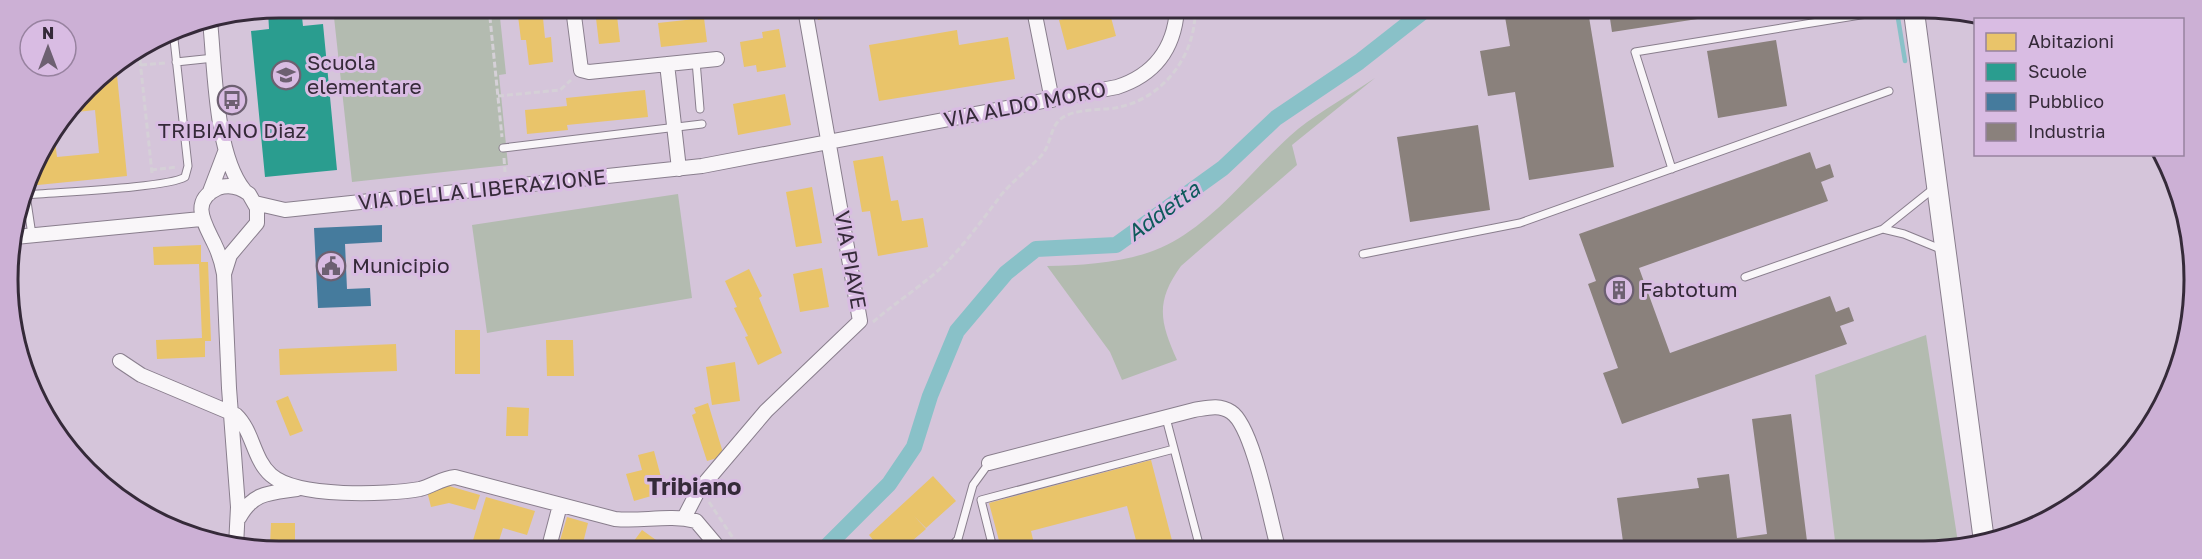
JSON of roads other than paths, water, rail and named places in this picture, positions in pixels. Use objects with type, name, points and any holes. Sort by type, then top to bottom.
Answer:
[{"type":"street","points":[[574,18],[581,70],[589,72],[717,59]]},
{"type":"street","name":"VIA PIAVE","points":[[684,518],[698,491],[766,411],[860,321],[807,18]]},
{"type":"street","points":[[1036,18],[1052,100]]},
{"type":"street","name":"VIA ALDO MORO","points":[[829,143],[1134,82],[1149,72],[1169,44],[1175,18]]},
{"type":"street","points":[[1915,18],[1974,450],[1983,534]]},
{"type":"street","points":[[211,27],[225,152],[234,176],[255,203],[258,213],[256,225],[230,255],[224,274]]},
{"type":"street","points":[[667,64],[679,169]]},
{"type":"street","name":"VIA DELLA LIBERAZIONE","points":[[255,203],[285,210],[679,169],[829,143]]},
{"type":"street","points":[[225,152],[202,206],[201,219],[224,274],[230,412],[238,520],[237,538]]},
{"type":"street","points":[[208,195],[223,187],[244,190]]},
{"type":"street","name":"VIA DELLA LIBERAZIONE","points":[[256,225],[285,210]]},
{"type":"street","points":[[22,236],[201,219]]},
{"type":"street","points":[[209,234],[226,243],[244,238]]},
{"type":"street","points":[[120,361],[141,375],[230,412],[243,422],[262,463],[271,475],[297,489]]},
{"type":"street","points":[[988,463],[1214,406],[1229,411],[1242,422],[1276,541]]},
{"type":"street","points":[[238,520],[247,503],[257,497],[297,489],[392,493],[424,488],[447,478],[631,521],[684,518],[696,521],[713,541]]},
{"type":"street","points":[[551,541],[560,505]]},
{"type":"lane","points":[[1672,169],[1635,52],[1843,18]]},
{"type":"lane","points":[[32,194],[153,184],[178,181],[185,177],[188,166],[174,40]]},
{"type":"lane","points":[[176,62],[214,58]]},
{"type":"lane","points":[[696,61],[700,109]]},
{"type":"lane","points":[[1363,254],[1520,223],[1889,92]]},
{"type":"lane","points":[[503,148],[702,124]]},
{"type":"lane","points":[[1745,277],[1883,229],[1923,199],[1938,180]]},
{"type":"lane","points":[[28,209],[32,235]]},
{"type":"lane","points":[[1883,229],[1904,234],[1947,252]]},
{"type":"lane","points":[[1166,418],[1198,541]]},
{"type":"lane","points":[[991,541],[981,500],[1174,449]]},
{"type":"lane","points":[[956,541],[973,485],[988,463]]},
{"type":"waterway","name":"Addetta","points":[[832,541],[889,484],[914,447],[930,396],[957,331],[1006,273],[1036,249],[1116,245],[1223,168],[1276,118],[1359,62],[1415,18]]},
{"type":"waterway","points":[[1898,18],[1905,61]]},
{"type":"place","name":"Scuola elementare","points":[[286,75]]},
{"type":"place","name":"TRIBIANO Diaz","points":[[232,100]]},
{"type":"place","name":"Municipio","points":[[331,266]]},
{"type":"place","name":"Fabtotum","points":[[1619,290]]},
{"type":"district","name":"Tribiano","points":[[694,487]]}]
